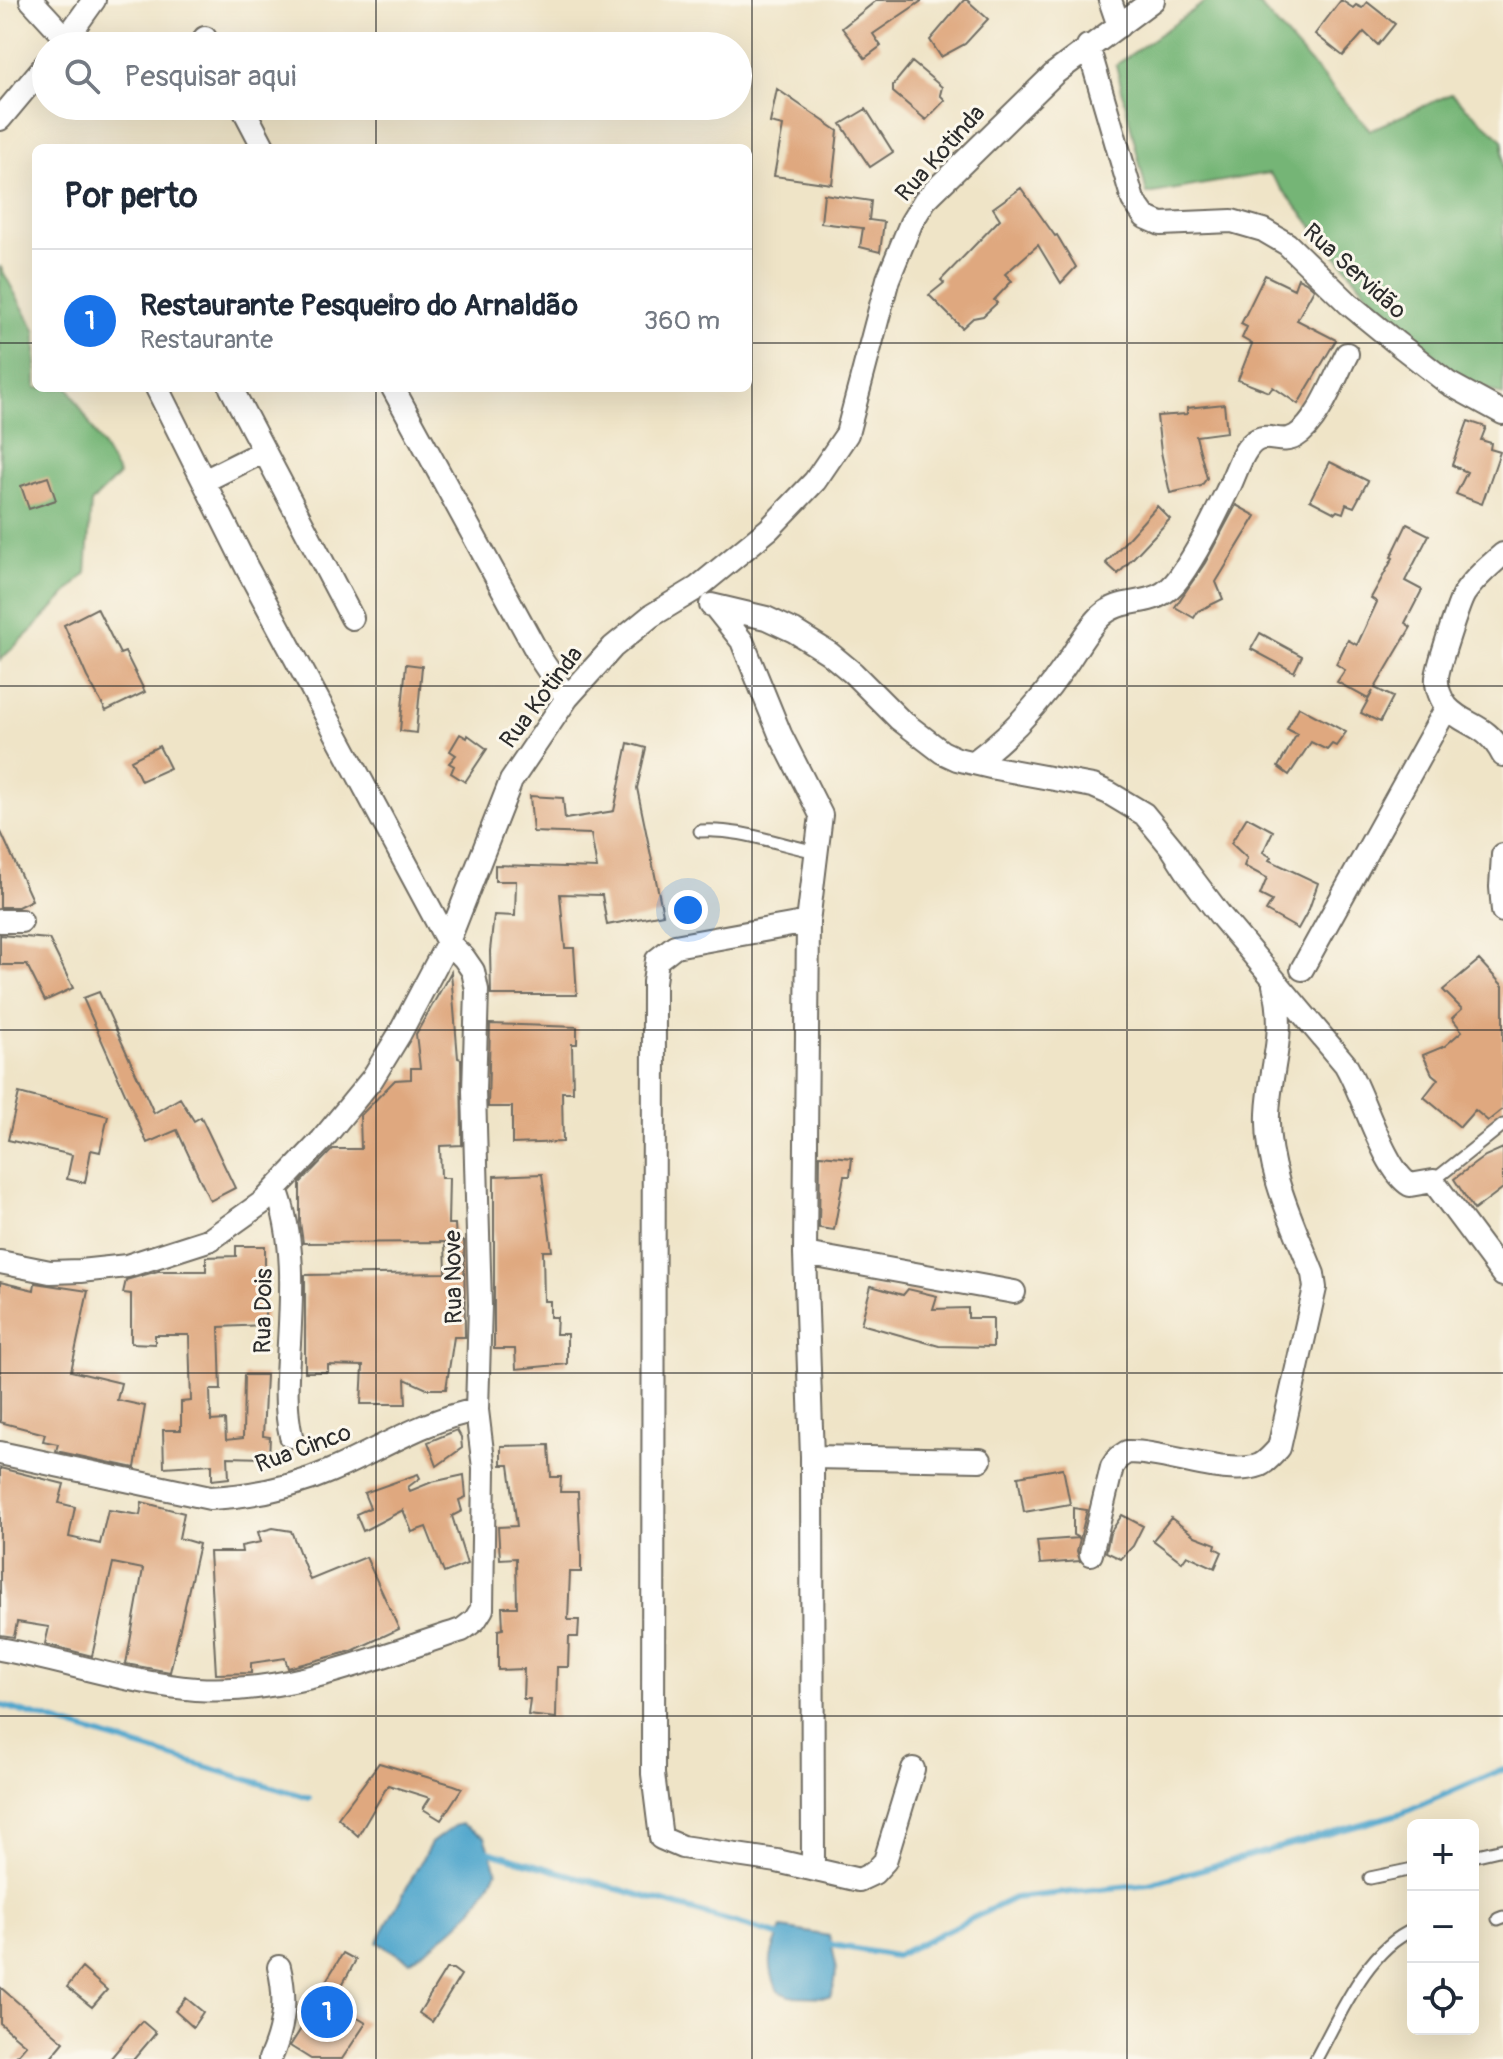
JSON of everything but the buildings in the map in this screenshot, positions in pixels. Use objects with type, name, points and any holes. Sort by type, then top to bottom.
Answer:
[{"type":"street","points":[[31,0],[56,32]]},
{"type":"street","points":[[71,32],[94,0]]},
{"type":"street","points":[[1110,0],[1119,26]]},
{"type":"street","name":"Rua Kotinda","points":[[0,1262],[50,1272],[127,1266],[211,1239],[246,1216],[322,1140],[372,1079],[399,1035],[448,942],[511,781],[567,698],[613,647],[651,616],[733,561],[769,529],[815,481],[847,434],[888,279],[911,223],[925,200],[1013,112],[1088,46],[1153,0]]},
{"type":"street","name":"Rua Servidão","points":[[1088,46],[1133,200],[1145,217],[1161,224],[1232,221],[1263,230],[1287,244],[1349,304],[1448,383],[1503,413]]},
{"type":"street","points":[[0,119],[32,81]]},
{"type":"street","points":[[249,120],[262,144]]},
{"type":"street","points":[[973,763],[995,747],[1030,709],[1100,616],[1111,609],[1151,601],[1163,595],[1177,581],[1216,514],[1245,452],[1254,441],[1263,437],[1286,440],[1307,427],[1347,354]]},
{"type":"street","name":"Rua Nove","points":[[0,1649],[156,1684],[199,1689],[245,1688],[297,1681],[462,1630],[475,1620],[482,1609],[484,1468],[477,1410],[480,1305],[474,1091],[477,990],[473,971],[448,942],[247,568],[159,392]]},
{"type":"street","points":[[233,392],[352,618]]},
{"type":"street","points":[[395,392],[542,661],[567,698]]},
{"type":"street","points":[[204,481],[264,451]]},
{"type":"street","points":[[1503,554],[1461,598],[1436,677],[1447,707],[1486,732],[1503,755]]},
{"type":"street","points":[[683,596],[715,607],[766,618],[794,631],[829,653],[924,740],[950,756],[1093,786],[1144,814],[1220,915],[1345,1064],[1398,1174],[1410,1185],[1433,1181],[1503,1275]]},
{"type":"street","points":[[715,607],[742,641],[780,734],[821,815],[808,922],[805,1254],[812,1457],[813,1868]]},
{"type":"street","points":[[1302,969],[1447,707]]},
{"type":"street","points":[[1503,855],[1503,911]]},
{"type":"street","points":[[808,922],[675,946],[657,960],[654,982],[653,1774],[661,1838],[682,1847],[813,1868],[859,1880],[874,1873],[885,1861],[913,1769]]},
{"type":"street","points":[[1091,1554],[1112,1467],[1127,1452],[1238,1469],[1268,1461],[1279,1448],[1315,1288],[1313,1274],[1280,1188],[1271,1153],[1268,1115],[1278,1051],[1280,1012],[1271,976]]},
{"type":"street","name":"Rua Dois","points":[[276,1189],[290,1236],[286,1384],[291,1436]]},
{"type":"street","points":[[805,1254],[1014,1292]]},
{"type":"street","name":"Rua Cinco","points":[[0,1453],[210,1498],[245,1496],[329,1472],[426,1424],[477,1410]]},
{"type":"street","points":[[812,1457],[980,1460]]},
{"type":"street","points":[[270,2059],[284,2017],[285,1993],[279,1967]]},
{"type":"lane","points":[[700,831],[757,835],[790,847],[818,852]]},
{"type":"lane","points":[[1433,1181],[1503,1125]]},
{"type":"lane","points":[[1479,1855],[1503,1849]]},
{"type":"lane","points":[[1370,1878],[1407,1870]]},
{"type":"lane","points":[[1316,2059],[1371,1965],[1385,1947],[1407,1934]]},
{"type":"green space","points":[[1208,0],[1242,0],[1260,6],[1370,130],[1451,94],[1503,140],[1503,396],[1461,378],[1369,295],[1269,173],[1147,194],[1116,65]]},
{"type":"green space","points":[[0,266],[32,325],[32,392],[71,392],[119,475],[91,503],[86,573],[0,660]]},
{"type":"water","points":[[462,1824],[485,1837],[497,1871],[470,1912],[410,1961],[377,1942],[431,1843],[454,1826]]},
{"type":"water","points":[[782,1928],[829,1936],[836,1974],[830,1997],[789,1996],[778,1991],[771,1959]]},
{"type":"waterway","points":[[0,1705],[309,1798]]},
{"type":"waterway","points":[[827,1944],[895,1956],[1014,1898],[1149,1884],[1402,1813],[1503,1769]]},
{"type":"waterway","points":[[484,1850],[784,1937]]},
{"type":"place","name":"Restaurante Pesqueiro do Arnaldão","points":[[327,2012]]}]
